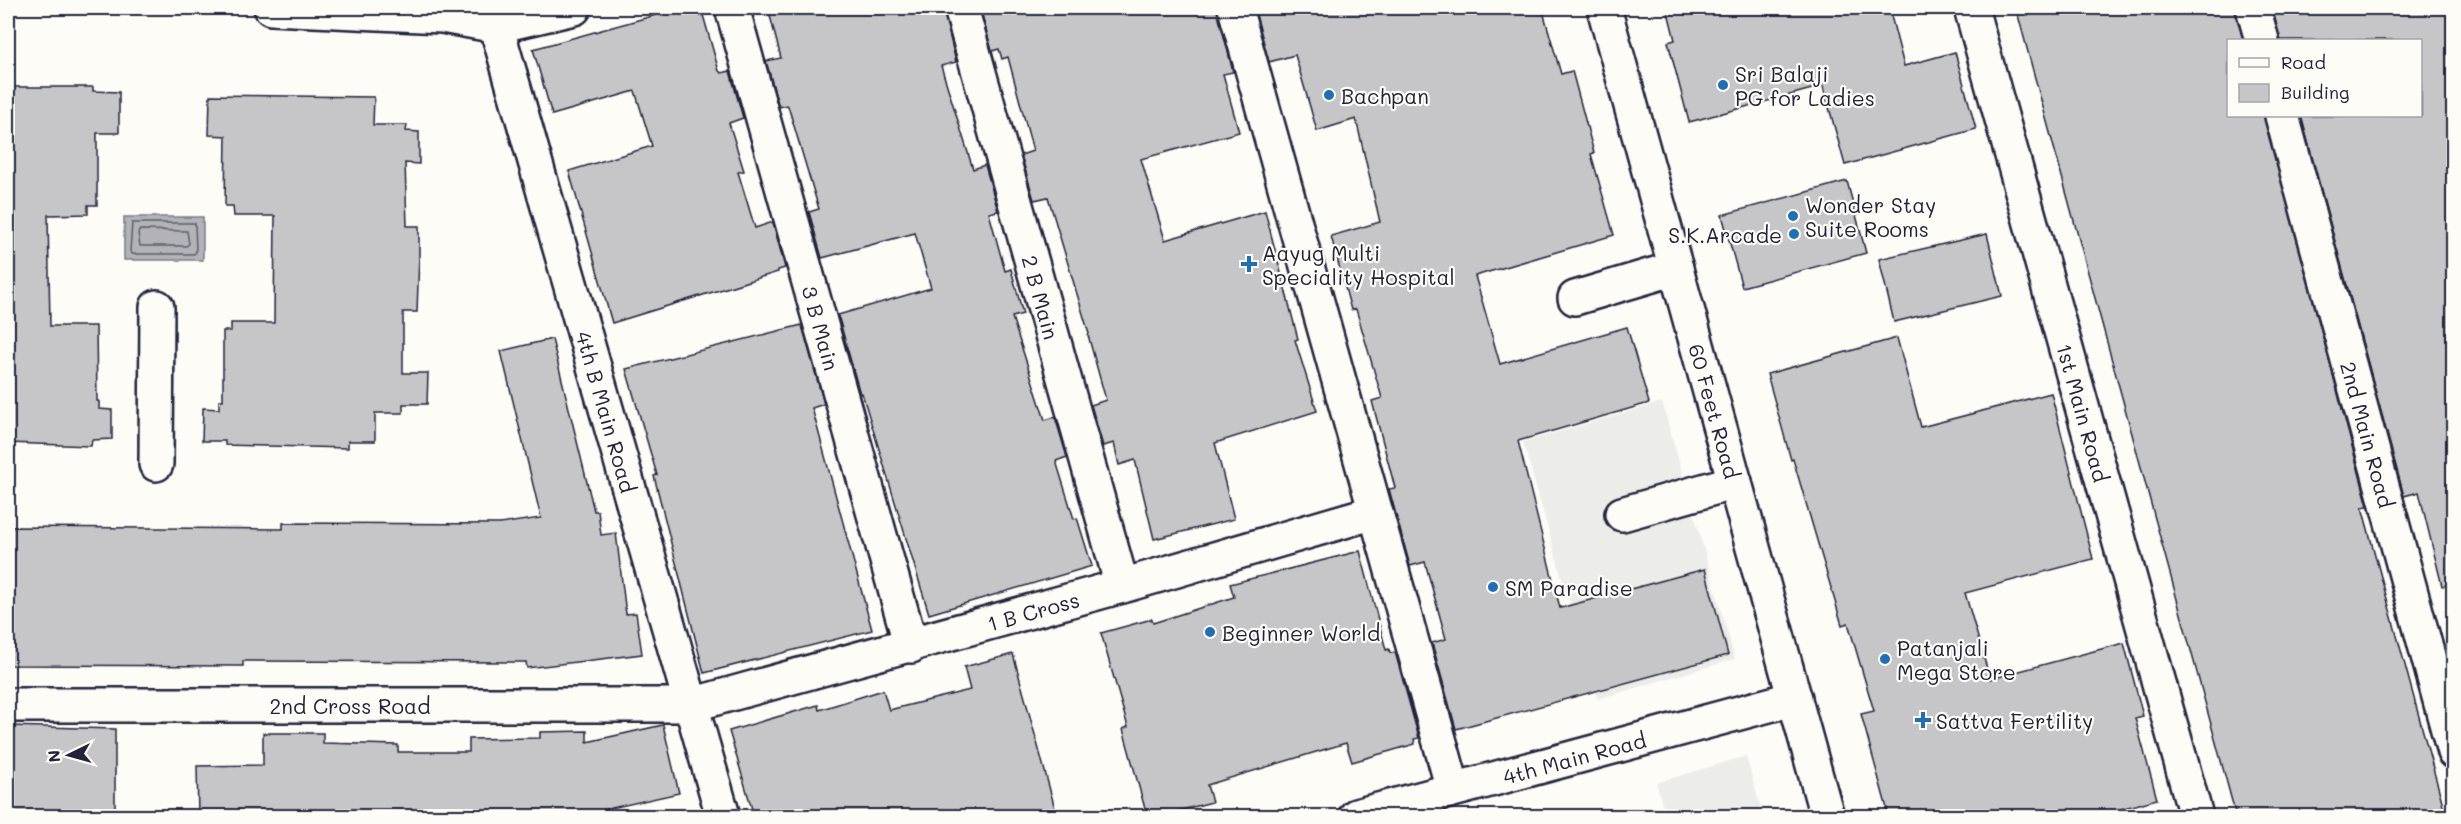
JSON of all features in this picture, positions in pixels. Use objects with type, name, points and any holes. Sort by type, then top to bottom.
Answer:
[{"type":"street","points":[[271,8],[494,17],[574,8]]},
{"type":"street","name":"3 B Main","points":[[732,8],[911,646]]},
{"type":"street","name":"2 B Main","points":[[961,8],[1122,586]]},
{"type":"street","points":[[1234,8],[1453,789]]},
{"type":"street","name":"60 Feet Road","points":[[1604,8],[1827,816]]},
{"type":"street","name":"1st Main Road","points":[[1971,8],[2196,816]]},
{"type":"street","points":[[2253,8],[2262,39]]},
{"type":"street","name":"4th B Main Road","points":[[494,17],[723,816]]},
{"type":"street","name":"2nd Main Road","points":[[2282,117],[2454,752]]},
{"type":"street","points":[[1575,298],[1676,268]]},
{"type":"street","points":[[156,464],[157,307]]},
{"type":"street","points":[[1622,514],[1736,482]]},
{"type":"street","name":"1 B Cross","points":[[691,705],[911,646],[1375,512]]},
{"type":"street","name":"4th Main Road","points":[[1356,816],[1676,732],[1795,698]]},
{"type":"street","name":"2nd Cross Road","points":[[8,705],[691,705]]},
{"type":"shaded area","points":[[1662,402],[1735,659],[1597,699],[1523,442]]},
{"type":"shaded area","points":[[1746,756],[1763,816],[1666,816],[1656,783]]},
{"type":"water","points":[[124,217],[203,217],[203,260],[124,260]]},
{"type":"building","points":[[681,8],[701,8],[719,71],[722,73],[730,71],[743,118],[729,123],[744,171],[738,172],[755,228],[773,222],[785,268],[612,323],[569,171],[652,146],[635,91],[552,115],[533,49]]},
{"type":"building","points":[[768,8],[943,8],[956,62],[941,66],[973,169],[985,165],[998,211],[989,213],[1005,271],[1011,269],[1023,314],[1012,317],[1045,420],[1055,417],[1067,457],[1056,461],[1092,566],[929,614],[862,393],[860,394],[838,315],[931,288],[915,233],[822,258],[809,212],[819,209],[788,106],[779,107],[766,61],[781,58]]},
{"type":"building","points":[[980,8],[1217,8],[1233,72],[1223,74],[1239,132],[1141,159],[1165,240],[1265,211],[1298,339],[1295,340],[1317,411],[1215,443],[1234,519],[1154,539],[1135,460],[1119,465],[1114,443],[1103,446],[1091,405],[1106,400],[1089,334],[1048,197],[1034,200],[1021,155],[1033,151],[1008,57],[1002,59],[999,49],[992,51]]},
{"type":"building","points":[[1254,8],[1542,8],[1561,74],[1572,71],[1594,153],[1591,154],[1614,235],[1475,276],[1500,364],[1627,327],[1649,403],[1518,441],[1560,608],[1705,569],[1728,655],[1456,729],[1432,643],[1446,639],[1425,562],[1410,566],[1389,489],[1395,488],[1372,401],[1382,398],[1356,309],[1351,310],[1331,236],[1380,222],[1356,119],[1317,131],[1295,55],[1269,62]]},
{"type":"building","points":[[1667,8],[1889,8],[1904,66],[1955,52],[1976,129],[1845,165],[1823,86],[1689,122],[1668,42],[1675,40]]},
{"type":"building","points":[[2016,8],[2235,8],[2243,39],[2227,39],[2227,117],[2264,117],[2368,506],[2362,507],[2446,816],[2236,816]]},
{"type":"building","points":[[2272,8],[2446,8],[2454,35],[2454,584],[2442,586],[2419,492],[2404,496],[2301,117],[2422,117],[2422,39],[2280,39]]},
{"type":"building","points":[[8,87],[93,87],[93,91],[119,92],[119,133],[97,133],[97,205],[88,205],[88,214],[48,215],[50,326],[96,326],[97,401],[99,401],[99,409],[112,410],[112,439],[92,440],[91,446],[8,443]]},
{"type":"building","points":[[210,95],[374,97],[373,125],[407,125],[406,131],[419,132],[419,164],[405,163],[407,226],[419,226],[419,255],[417,312],[403,312],[403,373],[428,373],[427,404],[403,404],[403,413],[375,413],[375,441],[348,441],[348,448],[225,445],[225,441],[202,441],[203,408],[219,409],[219,400],[223,400],[223,331],[231,331],[231,323],[274,323],[275,216],[234,216],[233,206],[225,206],[226,136],[209,135]]},
{"type":"building","name":"S.K.Arcade","points":[[1847,181],[1866,253],[1742,287],[1722,215]]},
{"type":"building","points":[[1987,234],[2002,296],[1894,322],[1879,259]]},
{"type":"building","points":[[802,325],[824,404],[812,408],[872,630],[704,673],[654,476],[657,475],[626,369]]},
{"type":"building","points":[[1897,338],[1921,427],[2051,393],[2093,559],[1965,593],[1990,679],[2124,643],[2143,716],[2135,718],[2157,799],[2095,816],[1889,816],[1861,714],[1874,711],[1848,623],[1842,625],[1767,374]]},
{"type":"building","points":[[552,339],[594,511],[598,511],[601,535],[616,533],[626,614],[636,613],[642,654],[527,668],[526,662],[243,661],[243,666],[8,665],[8,527],[283,529],[283,523],[500,524],[541,518],[501,351]]},
{"type":"building","points":[[1360,551],[1386,650],[1389,649],[1390,653],[1395,652],[1419,738],[1414,739],[1415,744],[1352,762],[1346,743],[1207,785],[1212,802],[1159,816],[1147,816],[1123,729],[1128,727],[1101,633],[1152,619],[1153,623],[1234,597],[1230,584]]},
{"type":"building","points":[[1013,654],[1057,816],[754,816],[729,731],[818,705],[819,710],[883,690],[889,710],[970,690],[964,667]]},
{"type":"building","points":[[663,725],[679,793],[589,813],[589,816],[198,816],[197,766],[263,765],[263,733],[323,733],[323,743],[398,745],[398,752],[469,752],[469,739],[540,738],[540,732],[587,731],[587,742]]},
{"type":"building","points":[[8,726],[115,729],[115,816],[8,816]]},
{"type":"place","name":"Sri Balaji PG for Ladies","points":[[1723,85]]},
{"type":"place","name":"Bachpan","points":[[1329,95]]},
{"type":"place","name":"Wonder Stay Suite Rooms","points":[[1793,216]]},
{"type":"place","name":"S.K.Arcade","points":[[1794,234]]},
{"type":"place","name":"Aayug Multi Speciality Hospital","points":[[1249,264]]},
{"type":"place","name":"SM Paradise","points":[[1493,587]]},
{"type":"place","name":"Beginner World","points":[[1210,632]]},
{"type":"place","name":"Patanjali Mega Store","points":[[1885,659]]},
{"type":"place","name":"Sattva Fertility","points":[[1923,720]]}]
